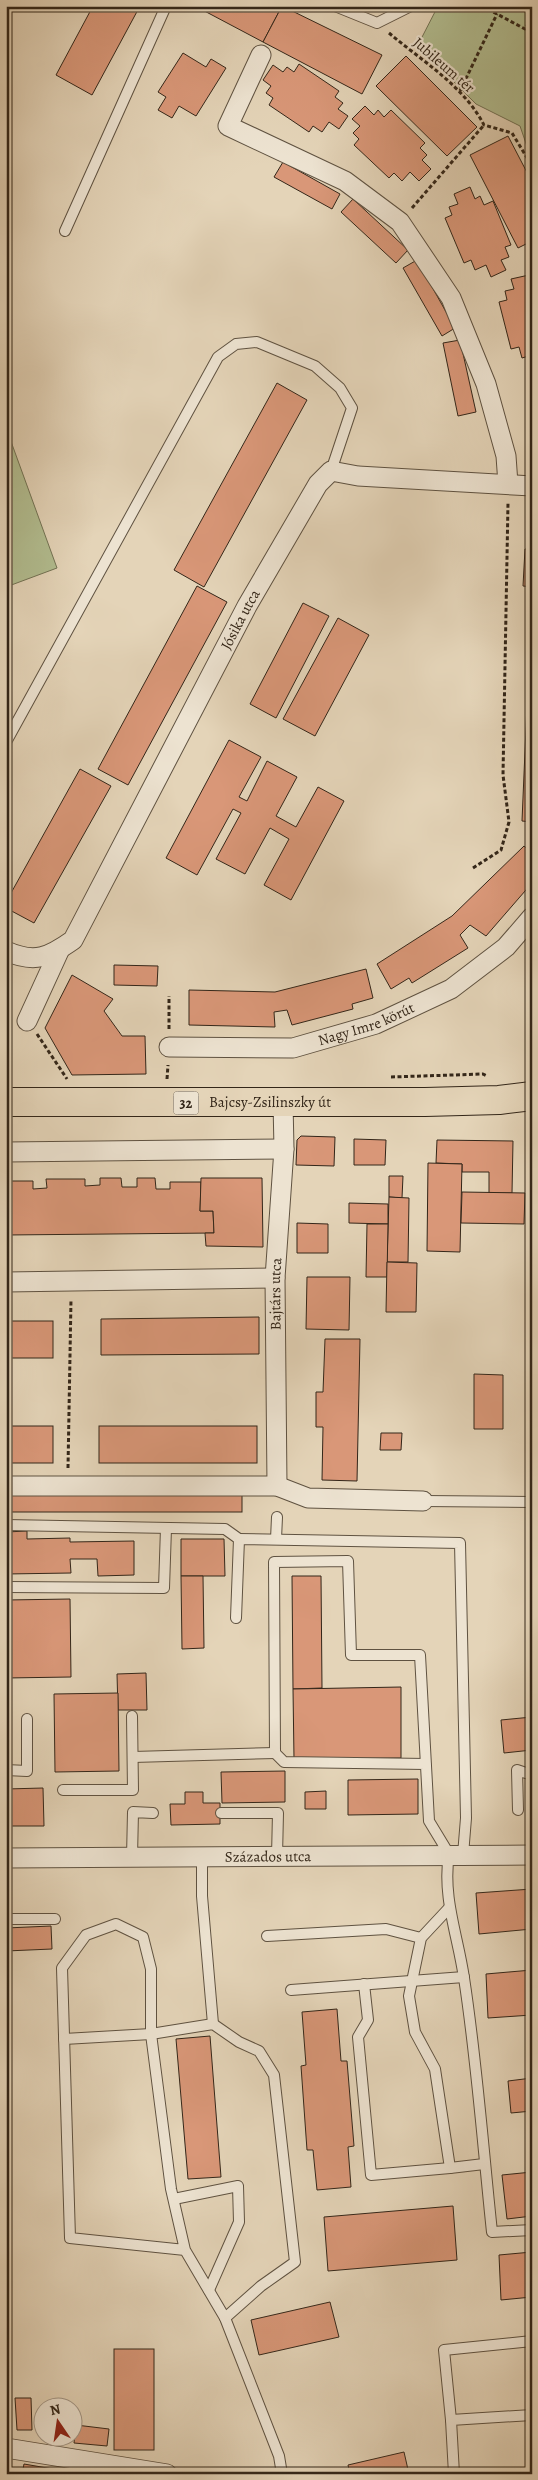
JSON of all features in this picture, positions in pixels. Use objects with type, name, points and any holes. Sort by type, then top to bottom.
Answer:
[{"type":"main road","name":"Bajcsy-Zsilinszky út","points":[[6,1102],[425,1102],[499,1100],[532,1096]]},
{"type":"street","points":[[261,55],[228,126],[345,181],[400,222],[451,298],[486,384],[506,456],[508,484]]},
{"type":"street","points":[[332,471],[358,476],[532,486]]},
{"type":"street","name":"Jósika utca","points":[[27,1021],[56,952],[73,940],[247,606],[318,484],[332,471]]},
{"type":"street","name":"Nagy Imre körút","points":[[168,1047],[294,1048],[376,1024],[451,990],[506,947],[532,917]]},
{"type":"street","points":[[6,952],[21,958],[56,952]]},
{"type":"street","name":"Bajtárs utca","points":[[277,1486],[275,1278],[284,1149],[283,1102]]},
{"type":"street","points":[[6,1152],[284,1149]]},
{"type":"street","points":[[6,1282],[275,1278]]},
{"type":"street","points":[[6,1486],[277,1486],[308,1498],[423,1501]]},
{"type":"street","name":"Százados utca","points":[[6,1858],[532,1855]]},
{"type":"street","points":[[6,2448],[167,2474]]},
{"type":"lane","points":[[66,231],[166,6]]},
{"type":"lane","points":[[338,7],[377,23],[412,6]]},
{"type":"lane","points":[[6,742],[218,356],[236,344],[257,342],[316,366],[340,388],[352,408],[332,471]]},
{"type":"lane","points":[[423,1501],[532,1502]]},
{"type":"lane","points":[[276,1539],[277,1517]]},
{"type":"lane","points":[[6,1525],[226,1529],[239,1539],[460,1543],[466,1818],[456,1855],[446,1875],[449,1908],[464,1977],[492,2232],[532,2230]]},
{"type":"lane","points":[[6,1588],[164,1588],[166,1528]]},
{"type":"lane","points":[[236,1618],[239,1539]]},
{"type":"lane","points":[[426,1764],[284,1762],[275,1753],[274,1562],[348,1561],[351,1655],[420,1655],[426,1764],[429,1821],[456,1855]]},
{"type":"lane","points":[[63,1790],[133,1790],[132,1716]]},
{"type":"lane","points":[[6,1770],[27,1771],[27,1719]]},
{"type":"lane","points":[[132,1757],[275,1753]]},
{"type":"lane","points":[[518,1810],[518,1770],[532,1775]]},
{"type":"lane","points":[[132,1858],[133,1812],[154,1813]]},
{"type":"lane","points":[[221,1813],[278,1813],[277,1856]]},
{"type":"lane","points":[[202,1858],[202,1896],[213,2024]]},
{"type":"lane","points":[[449,1908],[421,1938],[409,1996],[415,2032],[435,2069],[450,2168]]},
{"type":"lane","points":[[6,1919],[55,1919]]},
{"type":"lane","points":[[185,2250],[70,2238],[62,1968],[86,1935],[116,1924],[143,1937],[151,1969],[151,2034],[174,2200],[185,2250],[225,2318],[278,2456],[282,2474]]},
{"type":"lane","points":[[267,1936],[386,1929],[421,1938]]},
{"type":"lane","points":[[291,1990],[464,1977]]},
{"type":"lane","points":[[364,1984],[368,2020],[358,2038],[371,2175],[484,2164]]},
{"type":"lane","points":[[64,2039],[151,2034],[213,2024],[240,2042],[259,2051],[274,2074],[295,2262],[225,2318]]},
{"type":"lane","points":[[174,2200],[238,2186],[238,2222],[208,2290]]},
{"type":"lane","points":[[454,2474],[444,2350],[532,2341]]},
{"type":"lane","points":[[451,2420],[532,2415]]},
{"type":"path","points":[[482,6],[525,29],[532,17]]},
{"type":"path","points":[[460,91],[498,14]]},
{"type":"path","name":"Jubileum tér","points":[[377,23],[460,91],[474,107],[484,125]]},
{"type":"path","points":[[400,222],[484,125],[512,133],[532,166]]},
{"type":"path","points":[[473,868],[501,850],[509,822],[503,775],[508,484]]},
{"type":"path","points":[[169,996],[167,1080],[176,1081]]},
{"type":"path","points":[[27,1021],[67,1080]]},
{"type":"path","points":[[389,1077],[483,1074],[490,1078]]},
{"type":"path","points":[[68,1486],[72,1281]]},
{"type":"green space","points":[[438,6],[532,6],[532,161],[520,126],[476,104],[421,49],[420,41]]},
{"type":"green space","points":[[9,436],[57,568],[6,587],[6,438]]},
{"type":"building","points":[[93,6],[140,6],[92,95],[56,75]]},
{"type":"building","points":[[195,6],[282,6],[263,42]]},
{"type":"building","points":[[282,6],[382,55],[362,94],[263,42]]},
{"type":"building","points":[[183,53],[206,67],[211,59],[226,68],[196,116],[179,106],[172,118],[158,110],[166,97],[158,92]]},
{"type":"building","points":[[406,56],[477,127],[447,156],[376,86]]},
{"type":"building","points":[[299,64],[339,91],[335,97],[343,103],[338,109],[348,116],[339,129],[329,122],[322,132],[313,126],[309,132],[269,105],[273,98],[266,93],[271,86],[263,80],[273,65],[283,72],[287,67],[294,72]]},
{"type":"building","points":[[365,106],[374,115],[378,110],[384,117],[391,110],[425,143],[420,148],[427,155],[422,160],[431,169],[419,181],[410,172],[402,181],[394,173],[389,178],[354,145],[359,139],[353,133],[360,126],[352,119]]},
{"type":"building","points":[[508,136],[532,182],[532,241],[518,248],[470,155]]},
{"type":"building","points":[[283,162],[340,194],[332,209],[274,177]]},
{"type":"building","points":[[470,187],[475,199],[480,196],[484,205],[493,201],[511,245],[505,247],[509,257],[501,260],[506,270],[491,277],[486,265],[475,270],[471,260],[464,263],[445,218],[452,215],[449,207],[458,204],[454,194]]},
{"type":"building","points":[[353,199],[408,250],[396,263],[341,212]]},
{"type":"building","points":[[417,260],[455,328],[442,336],[403,268]]},
{"type":"building","points":[[529,275],[532,286],[532,355],[522,358],[519,347],[511,349],[499,302],[507,300],[505,291],[514,289],[511,279]]},
{"type":"building","points":[[460,340],[476,412],[458,416],[443,343]]},
{"type":"building","points":[[277,383],[307,400],[204,587],[174,570]]},
{"type":"building","points":[[532,393],[532,442],[531,442],[528,394]]},
{"type":"building","points":[[525,549],[532,549],[532,587],[523,586]]},
{"type":"building","points":[[197,586],[227,602],[128,785],[98,769]]},
{"type":"building","points":[[532,587],[532,822],[522,821]]},
{"type":"building","points":[[303,603],[329,616],[276,718],[250,704]]},
{"type":"building","points":[[338,618],[369,635],[315,736],[283,719]]},
{"type":"building","points":[[229,740],[261,757],[239,797],[247,801],[267,761],[297,777],[276,816],[296,827],[318,787],[344,801],[291,900],[264,885],[289,839],[270,828],[245,874],[216,859],[241,813],[233,809],[197,875],[166,858]]},
{"type":"building","points":[[80,769],[111,786],[34,923],[6,908],[6,902]]},
{"type":"building","points":[[524,846],[532,853],[532,883],[486,936],[470,925],[460,935],[468,948],[412,983],[409,978],[391,989],[377,964],[452,916]]},
{"type":"building","points":[[114,965],[158,966],[157,986],[114,985]]},
{"type":"building","points":[[366,969],[373,998],[352,1004],[353,1009],[292,1025],[287,1010],[274,1012],[275,1027],[189,1025],[189,990],[275,992]]},
{"type":"building","points":[[72,975],[113,999],[104,1011],[122,1036],[145,1036],[146,1074],[72,1075],[45,1028]]},
{"type":"building","points":[[301,1136],[335,1137],[334,1166],[296,1165],[297,1140]]},
{"type":"building","points":[[354,1139],[386,1140],[385,1165],[354,1165]]},
{"type":"building","points":[[437,1140],[513,1141],[512,1193],[489,1193],[489,1172],[462,1172],[462,1164],[436,1163]]},
{"type":"building","points":[[428,1163],[462,1164],[460,1252],[427,1251]]},
{"type":"building","points":[[389,1176],[403,1176],[402,1198],[389,1197]]},
{"type":"building","points":[[100,1178],[121,1178],[122,1187],[137,1187],[137,1178],[155,1178],[156,1189],[170,1189],[170,1182],[201,1182],[200,1211],[213,1211],[214,1233],[6,1235],[6,1194],[11,1194],[11,1181],[33,1181],[33,1189],[47,1188],[46,1179],[85,1179],[85,1186],[100,1185]]},
{"type":"building","points":[[201,1178],[262,1178],[263,1247],[206,1246],[205,1233],[214,1233],[213,1211],[200,1211]]},
{"type":"building","points":[[462,1192],[525,1193],[524,1224],[461,1223]]},
{"type":"building","points":[[389,1197],[409,1198],[408,1262],[387,1262]]},
{"type":"building","points":[[349,1203],[388,1204],[388,1224],[349,1223]]},
{"type":"building","points":[[297,1223],[328,1224],[328,1253],[297,1253]]},
{"type":"building","points":[[367,1224],[388,1224],[387,1277],[366,1277]]},
{"type":"building","points":[[387,1262],[417,1263],[416,1312],[386,1312]]},
{"type":"building","points":[[307,1277],[350,1277],[349,1330],[306,1329]]},
{"type":"building","points":[[259,1317],[259,1354],[101,1355],[101,1319]]},
{"type":"building","points":[[6,1321],[53,1321],[53,1358],[6,1358]]},
{"type":"building","points":[[325,1339],[360,1339],[357,1481],[322,1480],[323,1427],[316,1427],[316,1392],[323,1392]]},
{"type":"building","points":[[474,1374],[503,1375],[503,1429],[474,1429]]},
{"type":"building","points":[[6,1426],[53,1426],[53,1463],[6,1463]]},
{"type":"building","points":[[99,1426],[257,1426],[257,1463],[99,1463]]},
{"type":"building","points":[[381,1433],[402,1433],[401,1450],[380,1450]]},
{"type":"building","points":[[6,1494],[242,1494],[242,1512],[6,1512]]},
{"type":"building","points":[[27,1531],[27,1539],[70,1538],[70,1542],[134,1541],[134,1575],[98,1576],[97,1559],[70,1559],[71,1573],[6,1574],[6,1532]]},
{"type":"building","points":[[181,1539],[224,1539],[225,1576],[181,1576]]},
{"type":"building","points":[[181,1576],[203,1576],[204,1648],[182,1649]]},
{"type":"building","points":[[292,1576],[321,1576],[322,1688],[293,1689]]},
{"type":"building","points":[[70,1599],[71,1677],[6,1678],[6,1600]]},
{"type":"building","points":[[146,1673],[147,1710],[118,1710],[117,1674]]},
{"type":"building","points":[[401,1687],[401,1758],[294,1759],[293,1689]]},
{"type":"building","points":[[118,1693],[119,1771],[55,1772],[54,1694]]},
{"type":"building","points":[[532,1717],[532,1750],[504,1753],[501,1720]]},
{"type":"building","points":[[285,1771],[285,1802],[222,1803],[221,1772]]},
{"type":"building","points":[[418,1779],[418,1814],[348,1815],[348,1780]]},
{"type":"building","points":[[43,1788],[44,1826],[6,1826],[6,1789]]},
{"type":"building","points":[[326,1791],[326,1809],[305,1809],[305,1792]]},
{"type":"building","points":[[185,1792],[203,1792],[203,1803],[220,1803],[220,1824],[171,1825],[170,1804],[185,1804]]},
{"type":"building","points":[[532,1889],[532,1929],[479,1934],[476,1893]]},
{"type":"building","points":[[51,1926],[52,1949],[6,1951],[6,1928]]},
{"type":"building","points":[[532,1970],[532,2015],[488,2018],[486,1974]]},
{"type":"building","points":[[337,2009],[341,2061],[347,2061],[354,2146],[348,2147],[351,2187],[317,2190],[313,2150],[307,2150],[301,2066],[306,2065],[302,2012]]},
{"type":"building","points":[[210,2036],[221,2177],[188,2179],[176,2039]]},
{"type":"building","points":[[532,2078],[532,2111],[511,2113],[508,2081]]},
{"type":"building","points":[[532,2172],[532,2216],[507,2219],[502,2175]]},
{"type":"building","points":[[453,2206],[457,2260],[328,2271],[324,2217]]},
{"type":"building","points":[[532,2252],[532,2297],[501,2300],[499,2255]]},
{"type":"building","points":[[330,2302],[339,2337],[259,2355],[251,2320]]},
{"type":"building","points":[[114,2349],[154,2349],[154,2450],[114,2450]]},
{"type":"building","points":[[15,2398],[31,2398],[32,2430],[17,2430]]},
{"type":"building","points":[[82,2426],[109,2429],[107,2446],[82,2444]]},
{"type":"building","points":[[404,2452],[409,2474],[350,2474],[348,2465]]},
{"type":"building","points":[[24,2464],[53,2469],[52,2474],[22,2474]]}]
